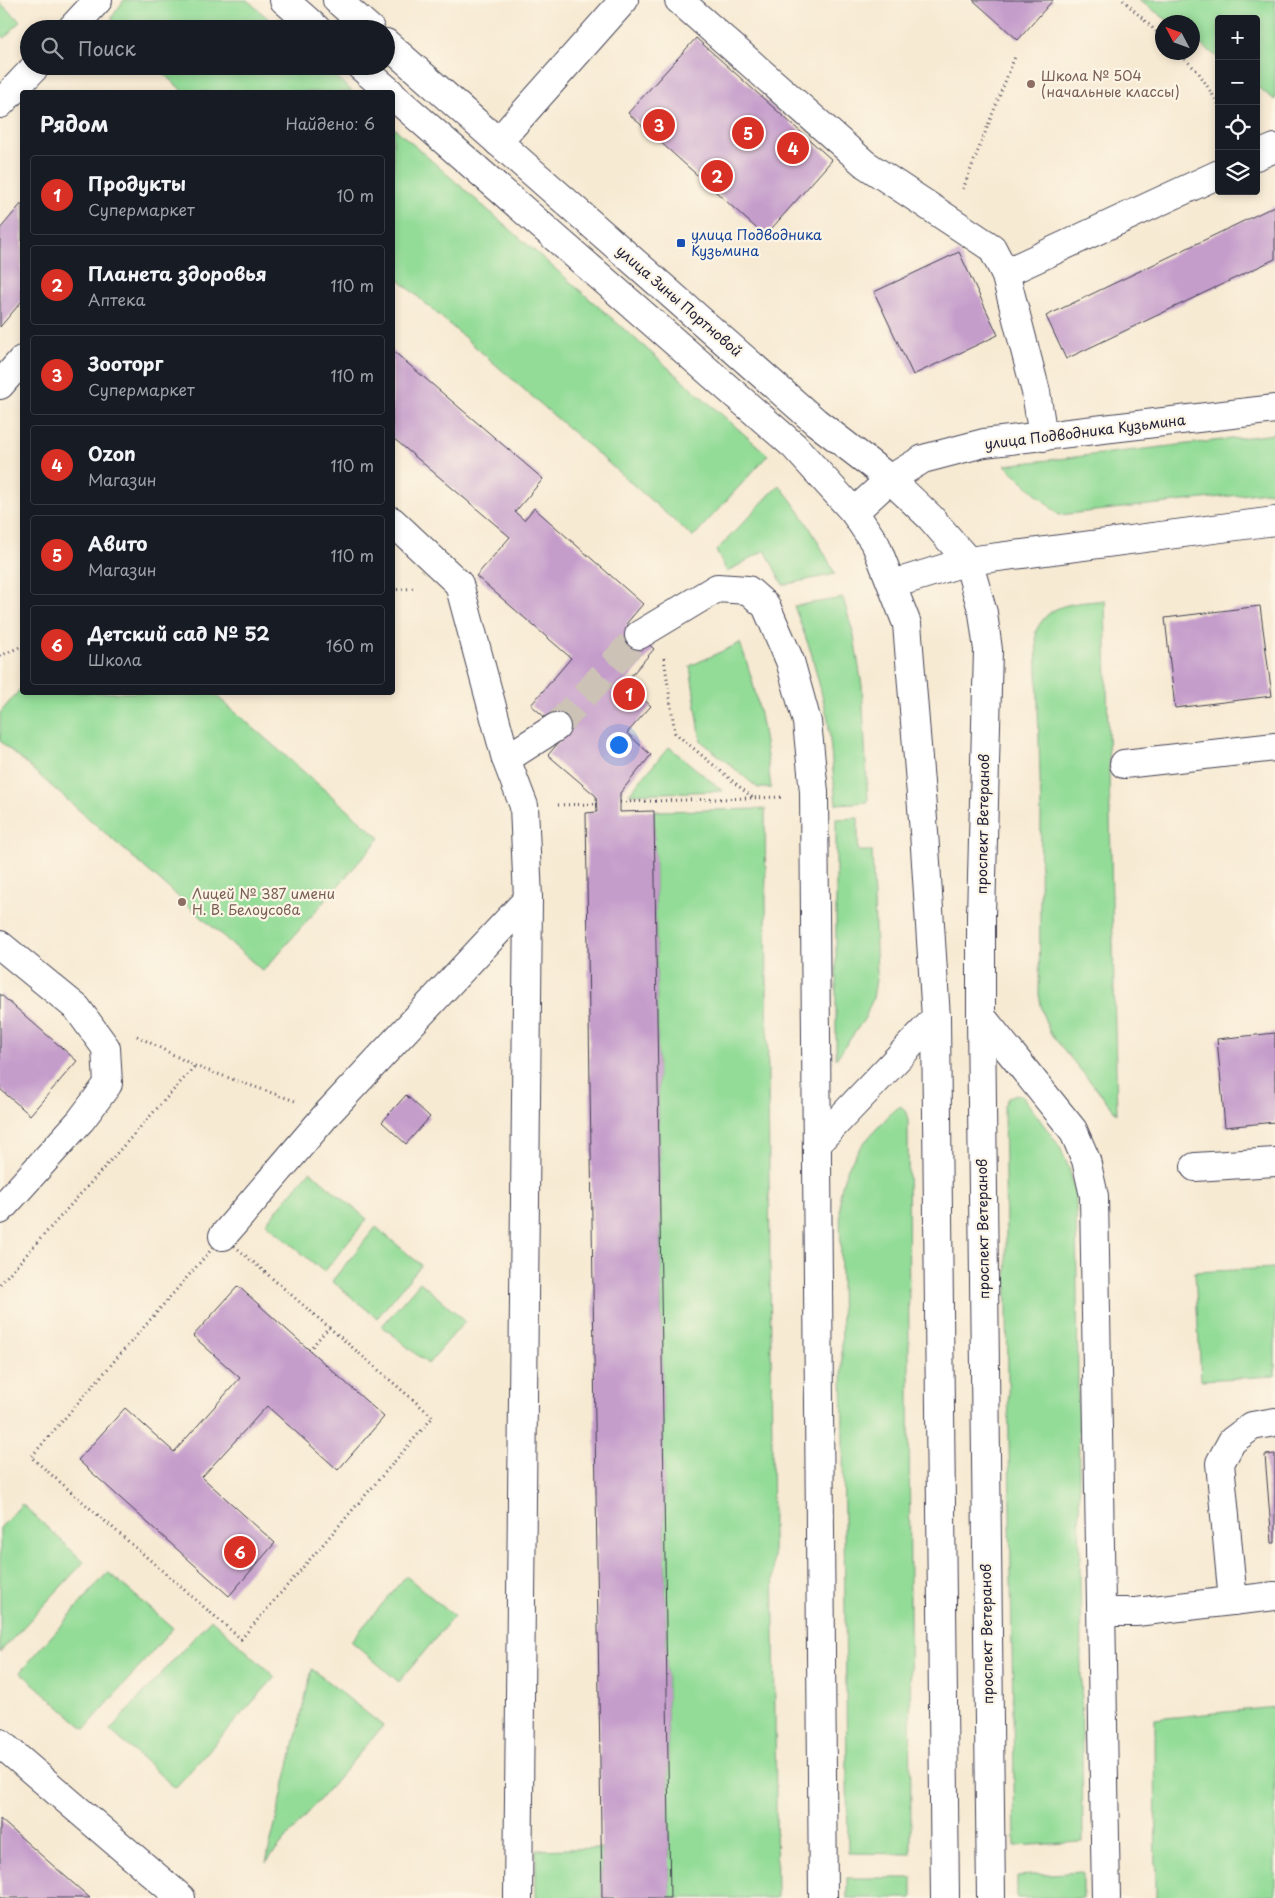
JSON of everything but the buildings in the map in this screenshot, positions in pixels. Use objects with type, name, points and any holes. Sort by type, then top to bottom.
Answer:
[{"type":"main road","points":[[80,20],[98,0]]},
{"type":"main road","points":[[284,0],[307,20]]},
{"type":"main road","points":[[337,0],[360,20]]},
{"type":"main road","points":[[498,142],[624,0]]},
{"type":"main road","points":[[679,0],[864,164],[992,248],[1005,272],[1036,392],[1043,437]]},
{"type":"main road","name":"улица Зины Портновой","points":[[395,51],[816,422],[890,479],[930,517],[968,562]]},
{"type":"main road","points":[[0,104],[27,75]]},
{"type":"main road","points":[[370,75],[388,90]]},
{"type":"main road","points":[[395,98],[794,446],[854,512],[876,544],[907,624],[924,832],[936,1018],[945,1898]]},
{"type":"main road","points":[[1260,154],[1275,148]]},
{"type":"main road","points":[[1005,272],[1215,176]]},
{"type":"main road","points":[[0,386],[20,362]]},
{"type":"main road","name":"улица Подводника Кузьмина","points":[[854,512],[890,479],[923,459],[984,442],[1043,437],[1275,409]]},
{"type":"main road","points":[[893,584],[968,562],[1275,521]]},
{"type":"main road","points":[[395,524],[459,584],[506,759],[524,806],[528,899],[518,1898]]},
{"type":"main road","name":"проспект Ветеранов","points":[[968,562],[983,613],[988,650],[981,915],[981,1016],[991,1898]]},
{"type":"main road","points":[[649,629],[717,588],[748,590],[766,606],[790,661],[807,722],[814,792],[823,1898]]},
{"type":"main road","points":[[506,759],[556,727]]},
{"type":"main road","points":[[1124,764],[1275,746]]},
{"type":"main road","points":[[223,1236],[328,1113],[528,899]]},
{"type":"main road","points":[[0,945],[78,1008],[106,1048],[108,1084],[81,1120],[0,1210]]},
{"type":"main road","points":[[981,1016],[1073,1130],[1086,1160],[1094,1196],[1106,1898]]},
{"type":"main road","points":[[817,1143],[936,1018]]},
{"type":"main road","points":[[1195,1167],[1275,1162]]},
{"type":"main road","points":[[1233,1601],[1220,1463],[1232,1441],[1252,1426],[1275,1422]]},
{"type":"main road","points":[[1102,1612],[1136,1612],[1275,1596]]},
{"type":"main road","points":[[0,1743],[181,1898]]},
{"type":"path","points":[[1123,0],[1155,30]]},
{"type":"path","points":[[954,224],[963,191],[1016,54]]},
{"type":"path","points":[[1186,60],[1199,73],[1215,99]]},
{"type":"path","points":[[649,629],[675,733],[753,798]]},
{"type":"path","points":[[0,656],[20,647]]},
{"type":"path","points":[[620,802],[782,797]]},
{"type":"path","points":[[524,806],[597,804]]},
{"type":"path","points":[[131,1034],[194,1066],[328,1113]]},
{"type":"path","points":[[0,1284],[194,1066]]},
{"type":"path","points":[[223,1236],[329,1327],[433,1417],[241,1639],[31,1457],[223,1236]]},
{"type":"path","points":[[310,1350],[329,1327]]},
{"type":"green space","points":[[124,0],[247,0],[270,20],[112,20],[112,17]]},
{"type":"green space","points":[[1139,0],[1275,0],[1275,100],[1260,89],[1260,15],[1215,15],[1215,55],[1200,44],[1200,15],[1160,15]]},
{"type":"green space","points":[[0,3],[20,21],[5,38],[0,34]]},
{"type":"green space","points":[[164,75],[333,75],[351,90],[182,90]]},
{"type":"green space","points":[[395,129],[768,455],[693,537],[395,277]]},
{"type":"green space","points":[[1275,434],[1275,491],[1059,515],[1005,465]]},
{"type":"green space","points":[[779,485],[810,528],[835,574],[783,585],[765,550],[727,572],[716,551]]},
{"type":"green space","points":[[843,598],[854,636],[862,686],[868,802],[836,804],[828,719],[811,652],[794,606]]},
{"type":"green space","points":[[1105,600],[1117,1114],[1050,1033],[1043,1015],[1039,995],[1041,814],[1036,631],[1048,614],[1056,609],[1074,604]]},
{"type":"green space","points":[[740,643],[752,678],[760,714],[771,788],[758,788],[701,741],[690,666]]},
{"type":"green space","points":[[20,689],[20,695],[215,695],[380,838],[263,971],[0,741],[0,713]]},
{"type":"green space","points":[[669,747],[723,791],[629,794]]},
{"type":"green space","points":[[765,809],[777,1898],[670,1898],[654,811]]},
{"type":"green space","points":[[858,818],[858,851],[872,851],[877,974],[873,998],[865,1018],[836,1059],[836,819]]},
{"type":"green space","points":[[1016,1094],[1023,1097],[1060,1147],[1070,1171],[1076,1199],[1083,1842],[1015,1846],[1004,1106],[1008,1098]]},
{"type":"green space","points":[[901,1106],[908,1115],[911,1854],[848,1853],[840,1195],[843,1181],[859,1149],[893,1111]]},
{"type":"green space","points":[[310,1171],[367,1219],[324,1272],[266,1223]]},
{"type":"green space","points":[[376,1227],[421,1265],[377,1318],[332,1281]]},
{"type":"green space","points":[[1275,1268],[1275,1376],[1201,1380],[1195,1272]]},
{"type":"green space","points":[[420,1282],[465,1321],[428,1364],[382,1326]]},
{"type":"green space","points":[[22,1504],[84,1562],[0,1652],[0,1528]]},
{"type":"green space","points":[[108,1572],[173,1628],[85,1729],[20,1672]]},
{"type":"green space","points":[[406,1576],[454,1616],[399,1682],[351,1641]]},
{"type":"green space","points":[[211,1619],[275,1677],[175,1788],[110,1730]]},
{"type":"green space","points":[[312,1669],[383,1726],[266,1862]]},
{"type":"green space","points":[[1275,1707],[1275,1896],[1156,1898],[1155,1719]]},
{"type":"green space","points":[[601,1848],[602,1898],[536,1898],[536,1850]]},
{"type":"green space","points":[[1083,1872],[1083,1898],[1017,1898],[1017,1876]]},
{"type":"green space","points":[[847,1878],[912,1878],[912,1898],[847,1898]]},
{"type":"tunnel","points":[[556,727],[639,635]]},
{"type":"place","name":"Школа № 504 (начальные классы)","points":[[1031,84]]},
{"type":"place","name":"Зооторг","points":[[659,125]]},
{"type":"place","name":"Авито","points":[[748,133]]},
{"type":"place","name":"Ozon","points":[[793,148]]},
{"type":"place","name":"Планета здоровья","points":[[717,176]]},
{"type":"place","name":"улица Подводника Кузьмина","points":[[681,243]]},
{"type":"place","name":"Продукты","points":[[629,694]]},
{"type":"place","name":"Лицей № 387 имени Н. В. Белоусова","points":[[182,902]]},
{"type":"place","name":"Детский сад № 52","points":[[240,1552]]}]
